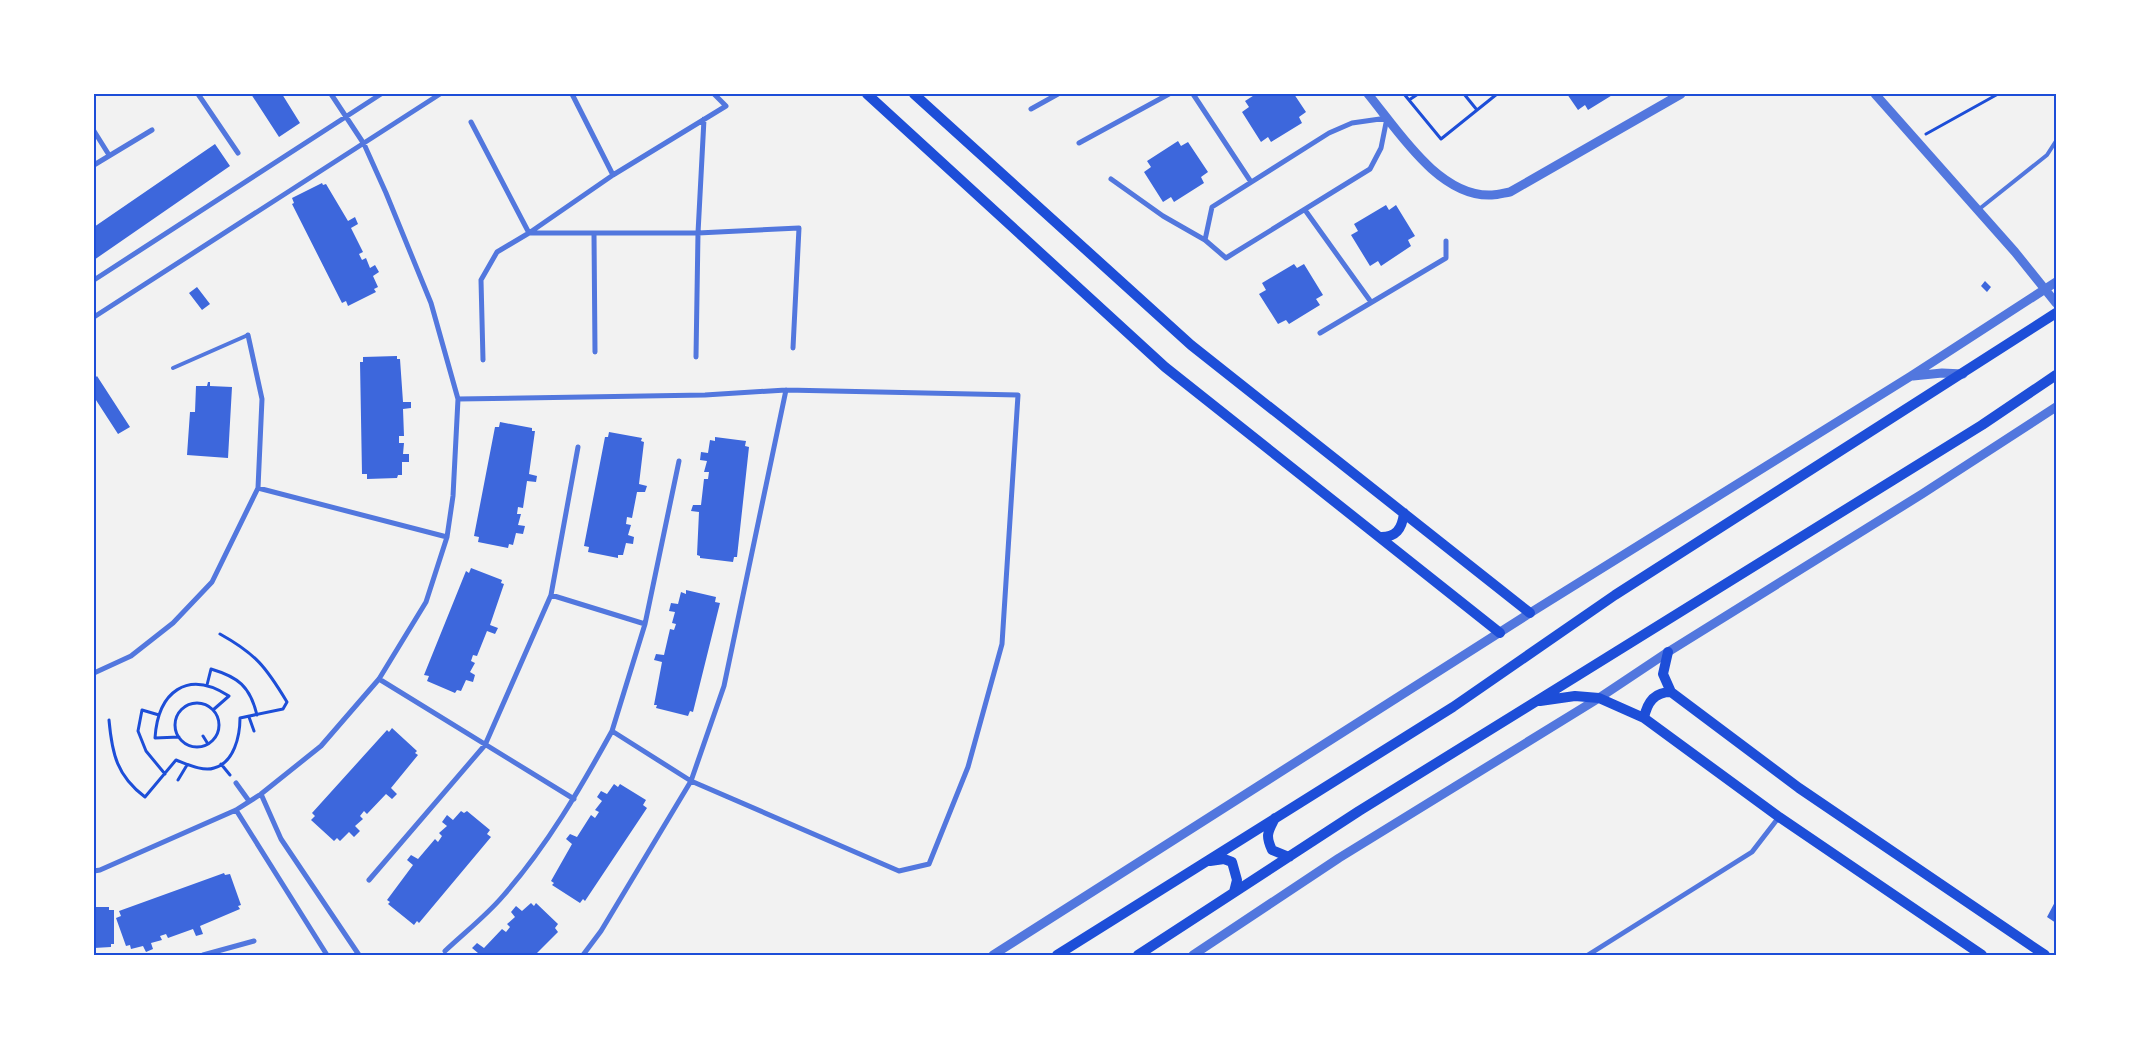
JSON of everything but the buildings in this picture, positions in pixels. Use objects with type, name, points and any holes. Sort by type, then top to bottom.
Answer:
[{"type":"main road","points":[[867,94],[1165,367],[1500,633]]},
{"type":"main road","points":[[914,94],[1191,345],[1530,613]]},
{"type":"main road","points":[[1057,955],[1453,707],[1615,595],[2056,313]]},
{"type":"main road","points":[[1138,955],[1536,701],[1982,425],[2056,375]]},
{"type":"main road","points":[[1379,538],[1394,535],[1401,526],[1404,513]]},
{"type":"main road","points":[[1668,652],[1663,674],[1671,692],[1800,788],[2045,955]]},
{"type":"main road","points":[[1644,718],[1649,703],[1655,697],[1662,692],[1671,692]]},
{"type":"main road","points":[[1536,701],[1575,696],[1599,698],[1644,718],[1779,816],[1982,955]]},
{"type":"main road","points":[[1275,817],[1267,834],[1269,844],[1272,850],[1289,857]]},
{"type":"main road","points":[[1206,861],[1224,859],[1232,862],[1238,880],[1234,892]]},
{"type":"street","points":[[198,94],[238,153]]},
{"type":"street","points":[[94,870],[100,870],[236,810],[261,794],[321,746],[379,679],[426,602],[447,537],[453,496],[458,399],[431,303],[386,193],[364,144],[331,94]]},
{"type":"street","points":[[94,280],[381,94]]},
{"type":"street","points":[[94,317],[440,94]]},
{"type":"street","points":[[572,94],[614,175]]},
{"type":"street","points":[[483,360],[481,280],[497,252],[529,233],[614,175],[726,106],[714,94]]},
{"type":"street","points":[[1031,109],[1058,94]]},
{"type":"street","points":[[1079,143],[1168,94]]},
{"type":"street","points":[[1193,94],[1251,182]]},
{"type":"street","points":[[1368,94],[1415,152],[1436,174],[1456,186],[1473,193],[1490,196],[1510,192],[1681,94]]},
{"type":"street","points":[[1875,94],[2046,288],[2056,303]]},
{"type":"street","points":[[1205,240],[1212,207],[1329,133],[1352,123],[1387,118]]},
{"type":"street","points":[[1111,179],[1163,216],[1205,240],[1226,258],[1370,169],[1381,148],[1387,118]]},
{"type":"street","points":[[696,356],[698,233],[704,120]]},
{"type":"street","points":[[470,122],[529,233]]},
{"type":"street","points":[[94,165],[152,130]]},
{"type":"street","points":[[94,131],[108,155]]},
{"type":"street","points":[[1305,210],[1371,302]]},
{"type":"street","points":[[529,233],[698,233],[799,228],[792,348]]},
{"type":"street","points":[[594,234],[595,352]]},
{"type":"street","points":[[1320,333],[1446,258],[1446,241]]},
{"type":"street","points":[[993,955],[1530,613],[1911,376],[2056,282]]},
{"type":"street","points":[[94,673],[138,651],[174,623],[212,582],[258,488],[262,398],[248,335]]},
{"type":"street","points":[[1911,376],[1942,373],[1963,374]]},
{"type":"street","points":[[458,399],[705,395],[786,390],[1018,395],[1002,644],[968,766],[929,864],[899,871],[691,781],[612,731]]},
{"type":"street","points":[[583,955],[601,931],[691,781],[724,686],[786,390]]},
{"type":"street","points":[[1193,955],[1339,858],[1599,698],[1668,652],[1922,494],[2056,407]]},
{"type":"street","points":[[369,880],[485,744],[551,595],[578,447]]},
{"type":"street","points":[[445,950],[503,896],[547,840],[574,799],[612,731],[644,624],[679,461]]},
{"type":"street","points":[[258,488],[447,537]]},
{"type":"street","points":[[551,595],[644,624]]},
{"type":"street","points":[[379,679],[574,799]]},
{"type":"street","points":[[236,783],[249,801]]},
{"type":"street","points":[[261,794],[281,839],[359,955]]},
{"type":"street","points":[[236,810],[326,955]]},
{"type":"street","points":[[1588,955],[1752,852],[1779,816]]},
{"type":"street","points":[[204,955],[254,941]]},
{"type":"lane","points":[[1978,210],[2047,154],[2056,141]]},
{"type":"lane","points":[[172,368],[248,335]]},
{"type":"path","points":[[1404,94],[1441,139],[1497,94]]},
{"type":"path","points":[[1409,100],[1418,94]]},
{"type":"path","points":[[1464,94],[1477,110]]},
{"type":"path","points":[[1916,139],[1998,94]]},
{"type":"path","points":[[109,720],[111,744],[116,762],[124,778],[145,797],[176,760],[187,765],[214,768],[228,759],[240,732],[240,718],[283,709],[287,702],[263,664],[238,644],[220,634]]},
{"type":"path","points":[[207,685],[211,668],[226,673],[243,684],[253,698],[257,715]]},
{"type":"path","points":[[179,737],[155,738],[156,720],[167,697],[187,685],[207,685],[229,696],[213,710]]},
{"type":"path","points":[[200,704],[213,710],[217,716],[219,730],[208,744],[198,747],[191,746],[179,737],[176,724],[177,717],[186,706],[200,704]]},
{"type":"path","points":[[159,715],[142,710],[138,731],[146,751],[165,774]]},
{"type":"path","points":[[249,717],[254,731]]},
{"type":"path","points":[[203,736],[208,744]]},
{"type":"path","points":[[178,780],[187,765]]}]
